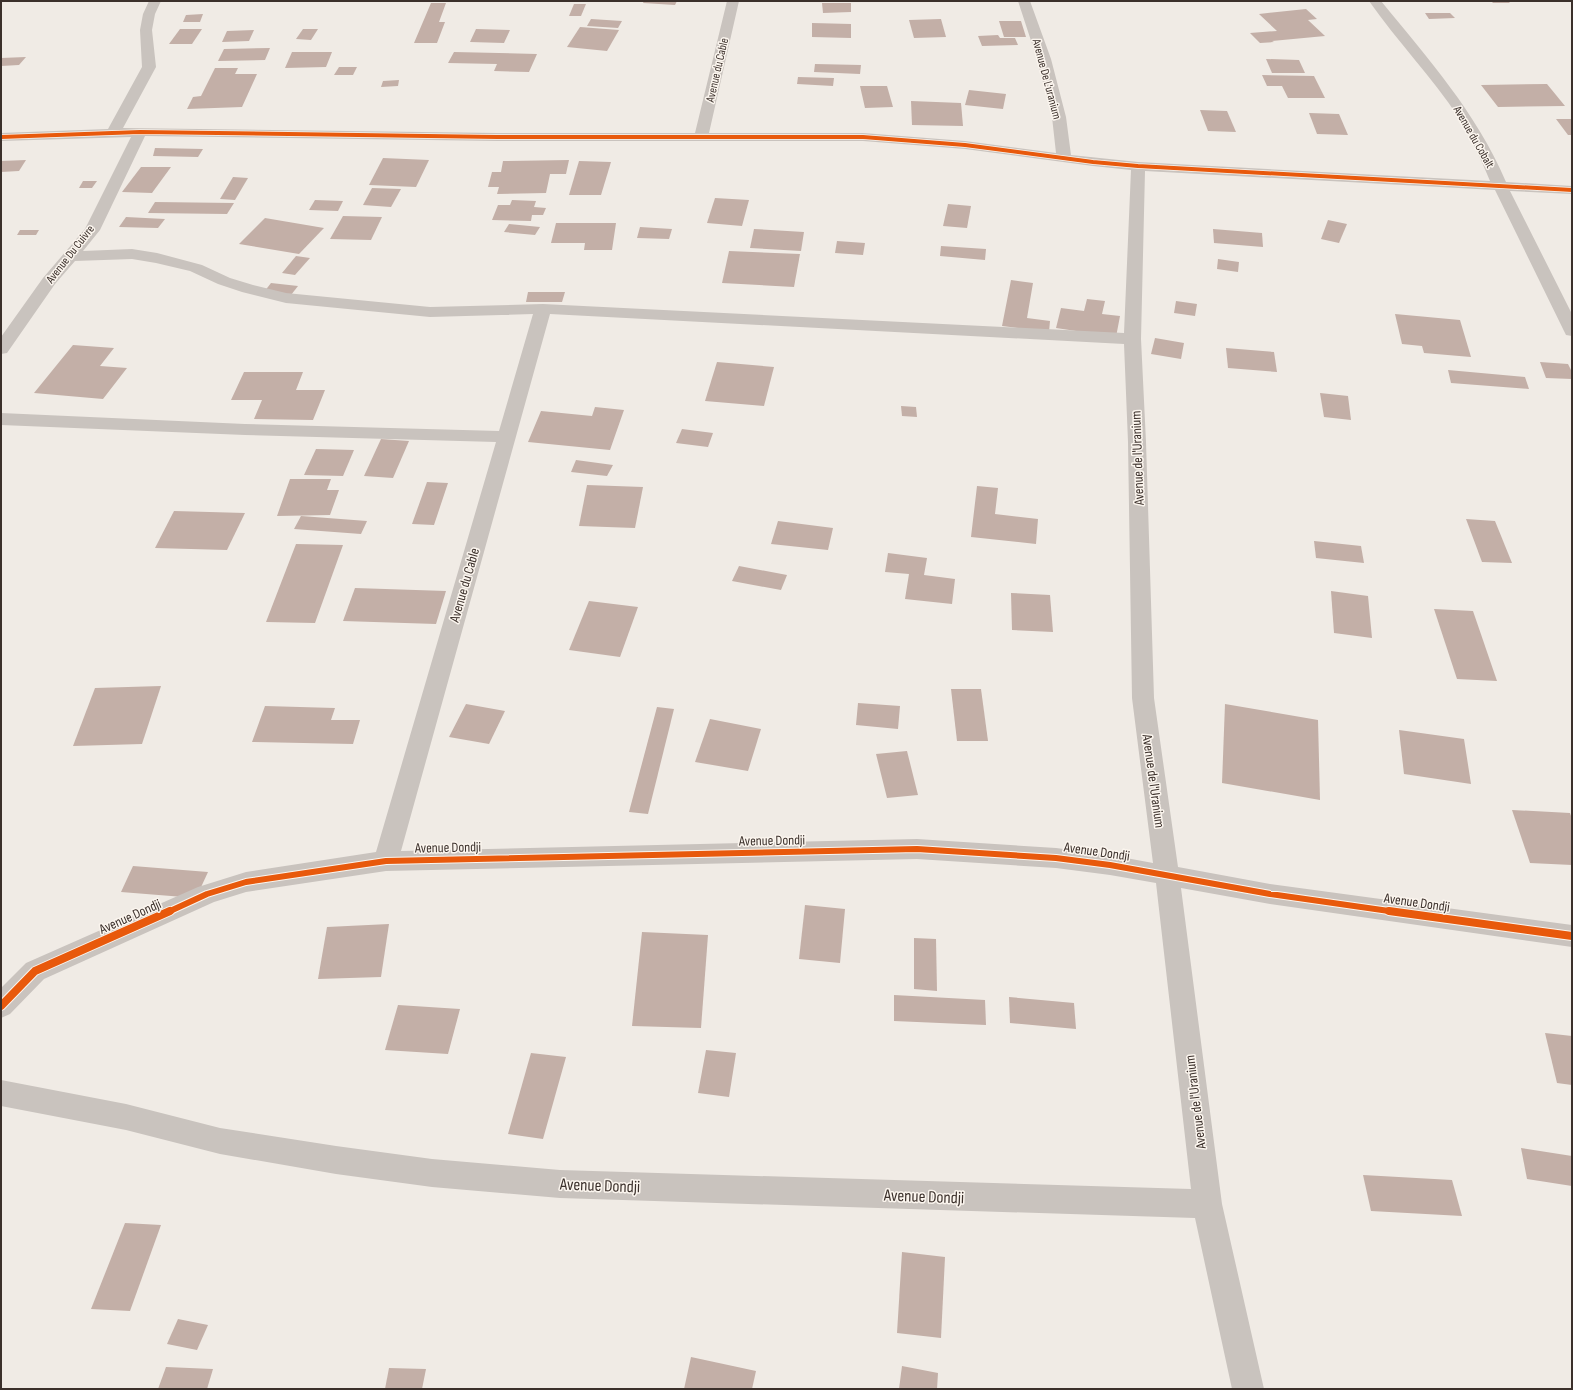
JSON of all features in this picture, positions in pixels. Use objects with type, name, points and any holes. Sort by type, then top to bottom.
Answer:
[{"type":"street","points":[[113,133],[149,67],[146,30],[155,1]]},
{"type":"street","name":"Avenue du Cable","points":[[702,138],[734,1]]},
{"type":"street","name":"Avenue De L'uranium","points":[[1024,1],[1044,59],[1058,117],[1064,158]]},
{"type":"street","name":"Avenue du Cobalt","points":[[1375,1],[1438,80],[1465,117],[1486,153],[1500,186],[1572,331]]},
{"type":"street","points":[[1,137],[140,132],[497,137],[863,137],[911,139],[965,144],[1064,158],[1138,166],[1572,190]]},
{"type":"street","name":"Avenue Du Cuivre","points":[[1,349],[49,281],[92,230],[140,132]]},
{"type":"street","name":"Avenue de l'Uranium","points":[[1138,166],[1132,339],[1137,442],[1143,698],[1167,874],[1207,1204],[1248,1389]]},
{"type":"street","points":[[70,256],[132,254],[157,258],[196,268],[224,281],[248,289],[286,298],[430,312],[543,309],[1132,339]]},
{"type":"street","name":"Avenue du Cable","points":[[386,861],[543,309]]},
{"type":"street","points":[[1,419],[364,434],[506,437]]},
{"type":"street","name":"Avenue Dondji","points":[[1,1006],[35,971],[207,894],[246,882],[386,861],[917,849],[1056,858],[1110,864],[1270,894],[1572,936]]},
{"type":"street","name":"Avenue Dondji","points":[[1,1093],[126,1117],[220,1141],[336,1160],[439,1173],[560,1184],[1207,1204]]},
{"type":"building","points":[[644,1],[677,1],[675,5],[643,3]]},
{"type":"building","points":[[1491,1],[1508,1],[1510,3],[1493,3]]},
{"type":"building","points":[[431,3],[446,3],[439,22],[445,22],[437,43],[414,43]]},
{"type":"building","points":[[822,3],[851,3],[851,12],[823,13]]},
{"type":"building","points":[[574,4],[586,4],[581,16],[569,16]]},
{"type":"building","points":[[1306,9],[1317,19],[1308,20],[1325,36],[1260,43],[1250,33],[1277,31],[1259,14]]},
{"type":"building","points":[[1425,13],[1450,13],[1455,18],[1429,19]]},
{"type":"building","points":[[203,14],[200,22],[183,22],[186,15]]},
{"type":"building","points":[[591,19],[622,21],[618,28],[587,26]]},
{"type":"building","points":[[941,19],[946,37],[914,38],[909,20]]},
{"type":"building","points":[[999,21],[1021,21],[1026,37],[1004,37]]},
{"type":"building","points":[[812,23],[851,24],[851,38],[812,37]]},
{"type":"building","points":[[580,27],[619,30],[607,51],[567,47]]},
{"type":"building","points":[[180,29],[202,29],[192,44],[169,44]]},
{"type":"building","points":[[303,29],[318,29],[311,40],[296,39]]},
{"type":"building","points":[[476,29],[510,30],[504,43],[470,42]]},
{"type":"building","points":[[254,30],[249,41],[222,42],[227,31]]},
{"type":"building","points":[[998,35],[1000,38],[1015,38],[1018,45],[982,46],[978,36]]},
{"type":"building","points":[[270,48],[265,60],[218,61],[224,49]]},
{"type":"building","points":[[292,52],[332,52],[326,67],[285,68]]},
{"type":"building","points":[[454,52],[537,54],[529,72],[494,71],[497,64],[448,63]]},
{"type":"building","points":[[26,57],[19,65],[1,66],[1,58]]},
{"type":"building","points":[[1266,59],[1299,60],[1305,73],[1272,73]]},
{"type":"building","points":[[815,64],[861,65],[860,74],[814,72]]},
{"type":"building","points":[[339,67],[357,67],[353,75],[334,75]]},
{"type":"building","points":[[215,68],[238,68],[235,74],[257,74],[242,107],[187,109],[193,97],[201,96]]},
{"type":"building","points":[[1262,75],[1314,76],[1325,98],[1288,98],[1282,86],[1267,86]]},
{"type":"building","points":[[798,77],[834,78],[833,86],[797,84]]},
{"type":"building","points":[[399,80],[398,86],[381,87],[383,81]]},
{"type":"building","points":[[1547,84],[1565,106],[1498,107],[1481,85]]},
{"type":"building","points":[[860,86],[887,86],[893,107],[865,108]]},
{"type":"building","points":[[969,90],[1006,94],[1003,109],[965,105]]},
{"type":"building","points":[[911,101],[961,103],[963,126],[912,125]]},
{"type":"building","points":[[1200,110],[1227,111],[1236,132],[1208,131]]},
{"type":"building","points":[[1309,113],[1339,114],[1348,135],[1317,134]]},
{"type":"building","points":[[1556,119],[1572,119],[1572,135],[1568,135]]},
{"type":"building","points":[[155,148],[203,149],[198,157],[153,156]]},
{"type":"building","points":[[383,158],[429,160],[416,187],[369,185]]},
{"type":"building","points":[[26,160],[19,171],[1,172],[1,161]]},
{"type":"building","points":[[569,160],[566,174],[550,174],[546,193],[497,194],[499,187],[488,187],[492,172],[501,172],[503,161]]},
{"type":"building","points":[[579,161],[611,162],[601,195],[569,195]]},
{"type":"building","points":[[141,167],[171,167],[152,193],[122,192]]},
{"type":"building","points":[[233,177],[248,178],[235,200],[220,199]]},
{"type":"building","points":[[83,181],[97,181],[92,188],[79,188]]},
{"type":"building","points":[[372,188],[401,189],[391,207],[363,205]]},
{"type":"building","points":[[715,198],[749,200],[742,226],[707,223]]},
{"type":"building","points":[[315,200],[343,201],[338,211],[309,210]]},
{"type":"building","points":[[512,200],[536,201],[534,207],[546,208],[543,215],[532,215],[531,221],[492,220],[498,205],[510,205]]},
{"type":"building","points":[[155,202],[234,203],[227,214],[148,213]]},
{"type":"building","points":[[948,204],[971,206],[967,228],[943,226]]},
{"type":"building","points":[[343,216],[382,217],[371,240],[330,239]]},
{"type":"building","points":[[126,217],[165,219],[158,228],[119,227]]},
{"type":"building","points":[[265,218],[324,228],[299,254],[239,244]]},
{"type":"building","points":[[1328,220],[1347,224],[1339,243],[1321,239]]},
{"type":"building","points":[[556,223],[616,223],[612,250],[584,250],[585,243],[551,243]]},
{"type":"building","points":[[509,224],[540,227],[535,235],[504,232]]},
{"type":"building","points":[[640,227],[672,229],[669,239],[637,238]]},
{"type":"building","points":[[754,229],[804,232],[801,251],[750,248]]},
{"type":"building","points":[[1213,229],[1262,233],[1263,247],[1214,243]]},
{"type":"building","points":[[20,230],[39,230],[36,235],[17,235]]},
{"type":"building","points":[[837,241],[865,243],[863,255],[835,253]]},
{"type":"building","points":[[941,246],[986,249],[985,260],[940,256]]},
{"type":"building","points":[[729,251],[800,254],[794,287],[722,283]]},
{"type":"building","points":[[296,256],[310,258],[295,275],[282,273]]},
{"type":"building","points":[[1218,259],[1239,262],[1238,272],[1217,269]]},
{"type":"building","points":[[1011,280],[1033,283],[1027,318],[1050,321],[1049,332],[1002,326]]},
{"type":"building","points":[[271,283],[298,286],[291,295],[264,292]]},
{"type":"building","points":[[528,292],[565,292],[562,302],[526,302]]},
{"type":"building","points":[[1087,299],[1105,301],[1102,314],[1120,316],[1116,337],[1056,328],[1061,308],[1084,311]]},
{"type":"building","points":[[1176,301],[1197,304],[1195,316],[1174,313]]},
{"type":"building","points":[[1395,314],[1460,320],[1471,357],[1424,353],[1422,346],[1402,344]]},
{"type":"building","points":[[1155,338],[1184,343],[1181,359],[1151,354]]},
{"type":"building","points":[[73,345],[114,348],[100,366],[127,368],[103,399],[34,393]]},
{"type":"building","points":[[1226,348],[1274,352],[1277,372],[1228,368]]},
{"type":"building","points":[[717,362],[774,367],[764,406],[705,401]]},
{"type":"building","points":[[1540,362],[1568,364],[1572,372],[1572,379],[1546,378]]},
{"type":"building","points":[[1448,370],[1525,377],[1529,389],[1451,383]]},
{"type":"building","points":[[244,372],[303,372],[296,390],[325,390],[313,420],[254,419],[262,400],[231,400]]},
{"type":"building","points":[[1320,393],[1348,396],[1351,420],[1324,417]]},
{"type":"building","points":[[901,406],[916,407],[917,417],[902,416]]},
{"type":"building","points":[[595,407],[624,410],[610,450],[528,442],[541,411],[592,416]]},
{"type":"building","points":[[682,429],[713,433],[708,447],[676,443]]},
{"type":"building","points":[[381,439],[409,441],[393,478],[364,476]]},
{"type":"building","points":[[316,449],[354,450],[343,476],[304,475]]},
{"type":"building","points":[[576,460],[613,465],[607,476],[571,472]]},
{"type":"building","points":[[290,479],[331,479],[327,490],[339,490],[330,515],[277,516]]},
{"type":"building","points":[[427,482],[448,483],[434,525],[412,524]]},
{"type":"building","points":[[587,485],[643,487],[635,528],[579,526]]},
{"type":"building","points":[[977,486],[998,488],[995,514],[1038,519],[1036,544],[971,537]]},
{"type":"building","points":[[174,511],[245,513],[227,550],[155,548]]},
{"type":"building","points":[[301,516],[367,521],[361,534],[294,529]]},
{"type":"building","points":[[1466,519],[1495,521],[1512,563],[1482,562]]},
{"type":"building","points":[[778,521],[833,528],[828,550],[771,544]]},
{"type":"building","points":[[1314,541],[1361,546],[1364,563],[1316,558]]},
{"type":"building","points":[[296,544],[343,545],[315,623],[266,622]]},
{"type":"building","points":[[888,553],[927,558],[924,575],[955,579],[952,604],[905,599],[909,574],[885,572]]},
{"type":"building","points":[[739,566],[787,575],[781,590],[732,581]]},
{"type":"building","points":[[355,588],[446,591],[436,624],[343,621]]},
{"type":"building","points":[[1331,591],[1368,596],[1372,638],[1334,633]]},
{"type":"building","points":[[1011,593],[1050,595],[1053,632],[1012,630]]},
{"type":"building","points":[[589,601],[638,607],[620,657],[569,650]]},
{"type":"building","points":[[1434,609],[1473,611],[1497,681],[1457,679]]},
{"type":"building","points":[[161,686],[142,744],[73,746],[95,688]]},
{"type":"building","points":[[951,689],[981,689],[988,741],[957,741]]},
{"type":"building","points":[[858,703],[900,706],[898,729],[856,725]]},
{"type":"building","points":[[466,704],[505,711],[489,744],[449,737]]},
{"type":"building","points":[[1225,704],[1318,720],[1320,800],[1222,783]]},
{"type":"building","points":[[265,706],[335,708],[331,720],[360,720],[353,744],[252,742]]},
{"type":"building","points":[[657,707],[674,709],[648,814],[629,812]]},
{"type":"building","points":[[710,719],[761,729],[748,771],[695,762]]},
{"type":"building","points":[[1399,730],[1464,739],[1471,784],[1404,774]]},
{"type":"building","points":[[907,751],[918,795],[887,798],[876,754]]},
{"type":"building","points":[[1512,810],[1570,813],[1572,819],[1572,865],[1530,863]]},
{"type":"building","points":[[133,866],[208,872],[196,898],[121,892]]},
{"type":"building","points":[[805,905],[845,909],[840,963],[799,959]]},
{"type":"building","points":[[389,924],[381,977],[318,979],[327,927]]},
{"type":"building","points":[[642,932],[708,935],[701,1028],[632,1026]]},
{"type":"building","points":[[914,938],[936,939],[937,991],[914,989]]},
{"type":"building","points":[[894,995],[985,1000],[986,1025],[894,1021]]},
{"type":"building","points":[[1009,997],[1074,1003],[1076,1029],[1010,1023]]},
{"type":"building","points":[[398,1005],[460,1009],[448,1054],[385,1050]]},
{"type":"building","points":[[1545,1033],[1572,1036],[1572,1085],[1557,1083]]},
{"type":"building","points":[[706,1050],[736,1053],[729,1097],[698,1093]]},
{"type":"building","points":[[531,1053],[566,1057],[543,1139],[508,1134]]},
{"type":"building","points":[[1521,1148],[1572,1156],[1572,1186],[1527,1179]]},
{"type":"building","points":[[1363,1175],[1452,1180],[1462,1216],[1371,1211]]},
{"type":"building","points":[[125,1223],[161,1225],[130,1311],[91,1309]]},
{"type":"building","points":[[902,1252],[945,1257],[941,1338],[897,1333]]},
{"type":"building","points":[[178,1319],[208,1325],[197,1350],[167,1344]]},
{"type":"building","points":[[691,1357],[756,1371],[752,1389],[684,1389]]},
{"type":"building","points":[[902,1366],[938,1373],[937,1389],[899,1389]]},
{"type":"building","points":[[166,1367],[213,1369],[207,1389],[158,1389]]},
{"type":"building","points":[[389,1368],[426,1369],[422,1389],[385,1389]]},
{"type":"cycle path","points":[[1,137],[140,132],[497,137],[863,137],[965,145],[1093,162],[1138,166],[1572,190]]},
{"type":"cycle path","points":[[1,1006],[35,971],[207,894],[246,882],[386,861],[917,849],[1056,858],[1110,865],[1270,894],[1572,936]]}]
